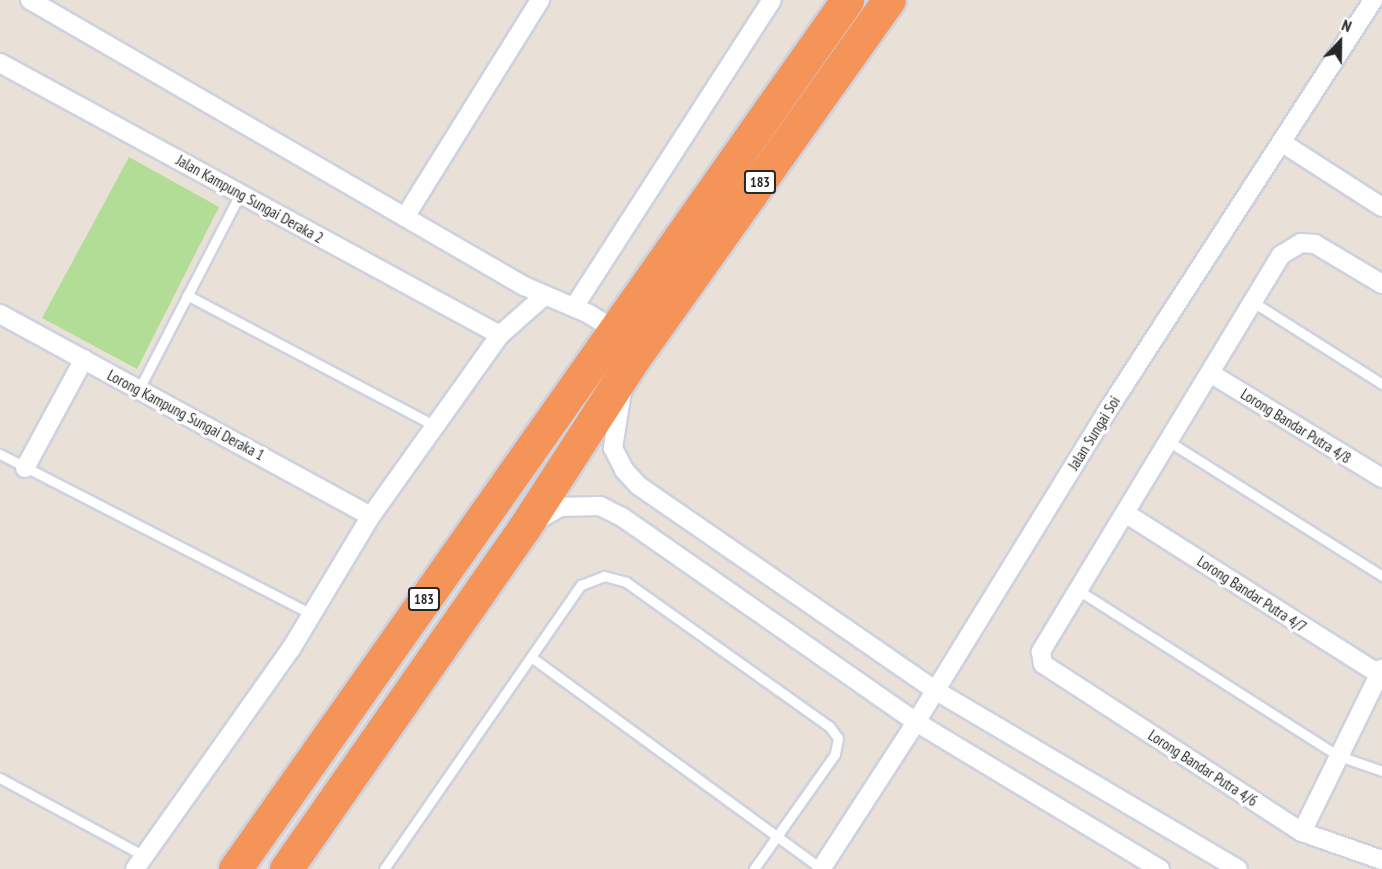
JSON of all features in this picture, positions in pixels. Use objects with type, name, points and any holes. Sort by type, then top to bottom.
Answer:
[{"type":"highway","name":"183","points":[[235,869],[613,329],[847,0]]},
{"type":"highway","name":"183","points":[[286,869],[524,528],[630,364],[889,0]]},
{"type":"street","points":[[30,0],[405,217],[545,295],[574,307],[613,329]]},
{"type":"street","points":[[405,217],[540,0]]},
{"type":"street","points":[[574,307],[772,0]]},
{"type":"street","name":"Jalan Sungai Soi","points":[[822,869],[916,722],[1106,413],[1373,0]]},
{"type":"street","name":"Jalan Kampung Sungai Deraka 2","points":[[0,63],[500,335]]},
{"type":"street","points":[[1281,142],[1382,207]]},
{"type":"street","points":[[1078,590],[1281,255],[1301,243],[1329,250],[1382,284]]},
{"type":"street","points":[[139,862],[291,649],[371,516],[500,335],[545,295]]},
{"type":"street","name":"Lorong Kampung Sungai Deraka 1","points":[[0,314],[371,516]]},
{"type":"street","points":[[25,468],[84,359]]},
{"type":"street","points":[[630,364],[618,404],[613,448],[624,470],[639,486],[935,690],[1238,869]]},
{"type":"street","name":"Lorong Bandar Putra 4/8","points":[[1210,373],[1382,478]]},
{"type":"street","points":[[524,528],[560,507],[600,506],[608,510],[916,722],[1161,869]]},
{"type":"street","name":"Lorong Bandar Putra 4/7","points":[[1125,513],[1381,673]]},
{"type":"street","name":"Lorong Bandar Putra 4/6","points":[[1078,590],[1041,652],[1043,664],[1302,832],[1382,860]]},
{"type":"street","points":[[1302,832],[1381,673]]},
{"type":"lane","points":[[139,389],[240,194]]},
{"type":"lane","points":[[187,295],[435,426]]},
{"type":"lane","points":[[1253,302],[1382,384]]},
{"type":"lane","points":[[1168,441],[1382,576]]},
{"type":"lane","points":[[0,454],[311,614]]},
{"type":"lane","points":[[384,869],[581,585],[604,576],[626,582],[829,726],[838,738],[835,754],[754,869]]},
{"type":"lane","points":[[1078,590],[1339,756],[1382,771]]},
{"type":"lane","points":[[531,657],[822,869]]},
{"type":"lane","points":[[0,778],[139,862]]},
{"type":"green space","points":[[129,157],[219,207],[137,369],[42,318]]}]
